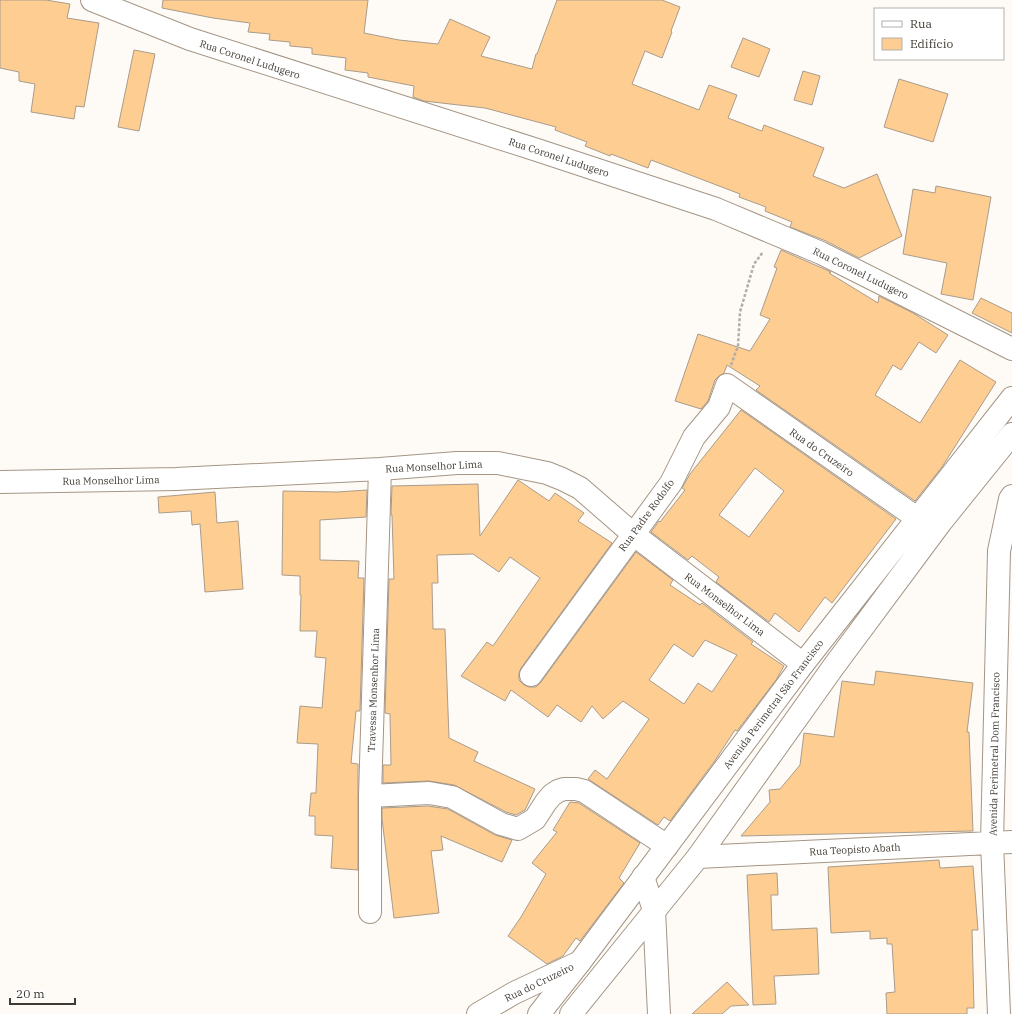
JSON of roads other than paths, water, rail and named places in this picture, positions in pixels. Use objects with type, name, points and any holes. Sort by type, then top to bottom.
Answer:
[{"type":"street","name":"Rua Coronel Ludugero","points":[[92,0],[190,39],[716,208],[822,253],[1012,349]]},
{"type":"street","name":"Rua do Cruzeiro","points":[[727,385],[917,518]]},
{"type":"street","name":"Rua Padre Rodolfo","points":[[531,675],[671,483],[694,436],[719,407],[727,385]]},
{"type":"street","name":"Avenida Perimetral São Francisco","points":[[540,1014],[803,664],[1009,402]]},
{"type":"street","points":[[571,1014],[698,857],[834,666],[941,522],[1012,434]]},
{"type":"street","name":"Rua Monselhor Lima","points":[[0,482],[176,479],[380,469],[457,463],[498,463],[547,473],[580,488],[633,534],[803,664]]},
{"type":"street","name":"Travessa Monsenhor Lima","points":[[370,912],[370,796],[380,469]]},
{"type":"street","name":"Avenida Perimetral Dom Francisco","points":[[999,1014],[1002,842],[1000,550],[1010,499],[1012,496]]},
{"type":"street","points":[[370,796],[429,793],[452,797],[501,824],[518,829],[535,819],[552,796],[564,789],[576,789],[584,791],[667,846]]},
{"type":"street","name":"Rua Teopisto Abath","points":[[698,857],[1002,842]]},
{"type":"street","points":[[643,877],[654,910],[658,1014]]},
{"type":"street","name":"Rua do Cruzeiro","points":[[478,1014],[514,993],[580,962]]}]
